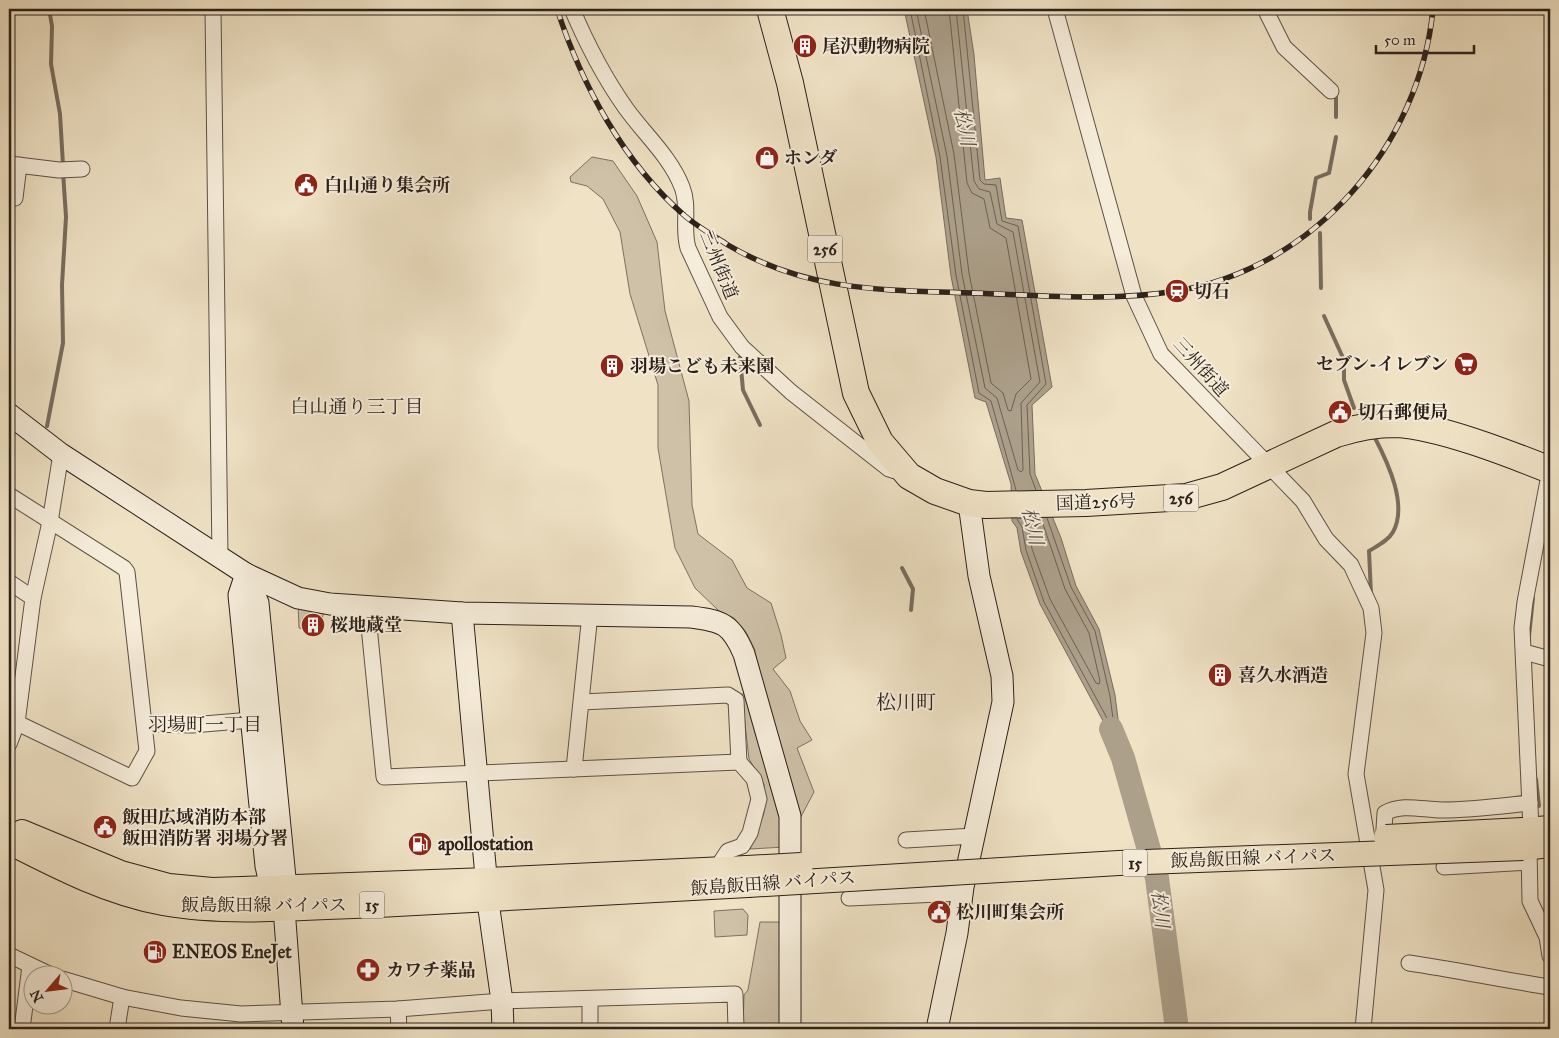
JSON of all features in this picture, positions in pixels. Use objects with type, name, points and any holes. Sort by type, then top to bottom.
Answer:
[{"type":"highway","name":"国道256号","points":[[770,9],[788,75],[856,393],[880,442],[909,476],[934,491],[977,504],[1086,503],[1202,494],[1336,434],[1356,428],[1396,424],[1437,432],[1550,470]]},
{"type":"main road","name":"飯島飯田線 バイパス","points":[[9,826],[121,873],[169,886],[280,895]]},
{"type":"main road","name":"飯島飯田線 バイパス","points":[[9,842],[79,876],[135,896],[187,906],[280,895],[487,890],[747,876],[1534,841]]},
{"type":"main road","name":"飯島飯田線 バイパス","points":[[487,890],[716,869],[747,876]]},
{"type":"street","points":[[213,9],[220,557]]},
{"type":"street","name":"三州街道","points":[[572,9],[614,91],[670,162],[683,188],[686,208],[685,236],[688,248],[720,317],[735,338],[791,392],[889,469],[909,476]]},
{"type":"street","name":"三州街道","points":[[1055,9],[1061,37],[1142,316],[1168,362],[1303,501],[1326,539],[1352,565],[1371,608],[1374,633],[1356,774],[1374,871]]},
{"type":"street","points":[[1266,9],[1284,47],[1331,91]]},
{"type":"street","points":[[15,198],[14,165],[70,170]]},
{"type":"street","points":[[9,414],[61,454],[246,574],[298,598],[330,604],[462,613],[590,614],[708,619],[723,623],[740,643],[754,685],[790,816],[790,1029]]},
{"type":"street","points":[[9,744],[33,598],[50,522],[61,454]]},
{"type":"street","points":[[1550,470],[1525,602],[1522,628],[1530,803],[1534,841],[1530,901],[1548,937],[1550,956]]},
{"type":"street","points":[[9,495],[124,568],[127,572],[147,751],[132,778],[13,721]]},
{"type":"street","points":[[937,1029],[962,893],[1003,702],[1002,676],[981,585],[977,504]]},
{"type":"street","points":[[246,574],[239,595],[266,866],[280,895]]},
{"type":"street","points":[[246,574],[258,603],[280,895],[293,1021]]},
{"type":"street","points":[[9,582],[33,598]]},
{"type":"street","points":[[367,606],[384,777],[739,762]]},
{"type":"street","points":[[462,613],[487,890],[502,1001],[503,1029]]},
{"type":"street","points":[[574,770],[590,614]]},
{"type":"street","points":[[1524,652],[1550,659]]},
{"type":"street","points":[[582,702],[728,695],[734,697],[736,700],[739,762],[754,779],[759,799],[750,833],[742,846],[728,851],[716,869]]},
{"type":"street","points":[[145,724],[192,725],[252,720]]},
{"type":"street","points":[[1363,1029],[1376,890],[1374,871],[1382,866],[1385,813],[1401,808],[1442,810],[1530,803]]},
{"type":"street","points":[[906,840],[974,836]]},
{"type":"street","points":[[1444,867],[1534,841]]},
{"type":"street","points":[[848,898],[962,893]]},
{"type":"street","points":[[9,955],[30,966]]},
{"type":"street","points":[[1409,964],[1477,973],[1511,982],[1550,987]]},
{"type":"street","points":[[72,982],[122,997],[181,1008],[293,1021],[398,1009],[502,1001],[736,994],[736,1029]]},
{"type":"street","points":[[118,1029],[122,997]]},
{"type":"street","points":[[590,999],[590,1029]]},
{"type":"street","points":[[398,1009],[399,1029]]},
{"type":"street","points":[[22,1029],[24,1016]]},
{"type":"shaded area","points":[[592,157],[613,161],[637,196],[657,242],[665,311],[689,401],[692,505],[698,534],[732,560],[747,588],[771,603],[786,658],[773,669],[790,691],[800,721],[812,740],[797,748],[814,792],[785,847],[750,849],[764,813],[764,784],[749,759],[742,698],[755,650],[746,632],[734,618],[720,612],[695,588],[675,548],[658,448],[658,385],[630,294],[620,232],[603,199],[587,186],[571,182],[570,177]]},
{"type":"shaded area","points":[[298,604],[325,610],[317,631],[299,628]]},
{"type":"shaded area","points":[[743,909],[748,915],[747,935],[715,937],[714,911]]},
{"type":"shaded area","points":[[760,922],[783,922],[784,1029],[743,1029],[744,995],[748,990]]},
{"type":"water","points":[[904,9],[967,9],[974,55],[985,180],[1000,178],[1006,218],[1022,220],[1052,387],[1032,405],[1035,474],[1061,538],[1076,586],[1099,629],[1115,695],[1123,758],[1040,604],[1021,552],[1017,528],[1012,521],[1011,484],[986,402],[975,398],[951,276],[936,157]]},
{"type":"waterway","points":[[49,9],[52,26],[51,64],[60,114],[63,165]]},
{"type":"waterway","points":[[1336,92],[1336,117]]},
{"type":"waterway","points":[[1310,219],[1316,178],[1329,173],[1336,137]]},
{"type":"waterway","points":[[47,426],[63,343],[62,285],[66,217],[63,172]]},
{"type":"waterway","points":[[1320,233],[1321,288]]},
{"type":"waterway","points":[[1324,316],[1344,360],[1344,380],[1354,408]]},
{"type":"waterway","points":[[740,357],[743,390],[760,425]]},
{"type":"waterway","points":[[1371,594],[1369,551],[1391,535],[1397,521],[1398,509],[1395,484],[1375,438]]},
{"type":"waterway","points":[[902,568],[913,589],[911,610]]},
{"type":"waterway","points":[[1529,636],[1533,598]]},
{"type":"waterway","name":"松川","points":[[1111,729],[1123,758],[1157,878],[1177,1029]]},
{"type":"waterway","points":[[1536,779],[1539,806]]},
{"type":"railway","points":[[557,9],[567,38],[592,94],[607,121],[642,172],[685,216],[728,245],[787,272],[847,286],[908,291],[1100,297],[1176,291],[1226,278],[1273,257],[1315,228],[1351,193],[1382,152],[1407,107],[1424,59],[1433,9]]},
{"type":"place","name":"尾沢動物病院","points":[[805,46]]},
{"type":"place","name":"ホンダ","points":[[767,158]]},
{"type":"place","name":"白山通り集会所","points":[[306,185]]},
{"type":"place","name":"切石","points":[[1177,291]]},
{"type":"place","name":"セブン-イレブン","points":[[1466,364]]},
{"type":"place","name":"羽場こども未来園","points":[[612,366]]},
{"type":"place","name":"切石郵便局","points":[[1340,412]]},
{"type":"place","name":"桜地蔵堂","points":[[313,625]]},
{"type":"place","name":"喜久水酒造","points":[[1220,675]]},
{"type":"place","name":"飯田広域消防本部 飯田消防署 羽場分署","points":[[105,827]]},
{"type":"place","name":"apollostation","points":[[420,844]]},
{"type":"place","name":"松川町集会所","points":[[939,912]]},
{"type":"place","name":"ENEOS EneJet","points":[[155,952]]},
{"type":"place","name":"カワチ薬品","points":[[368,970]]},
{"type":"district","name":"白山通り三丁目","points":[[357,406]]},
{"type":"district","name":"松川町","points":[[906,702]]},
{"type":"district","name":"羽場町一丁目","points":[[205,724]]}]
